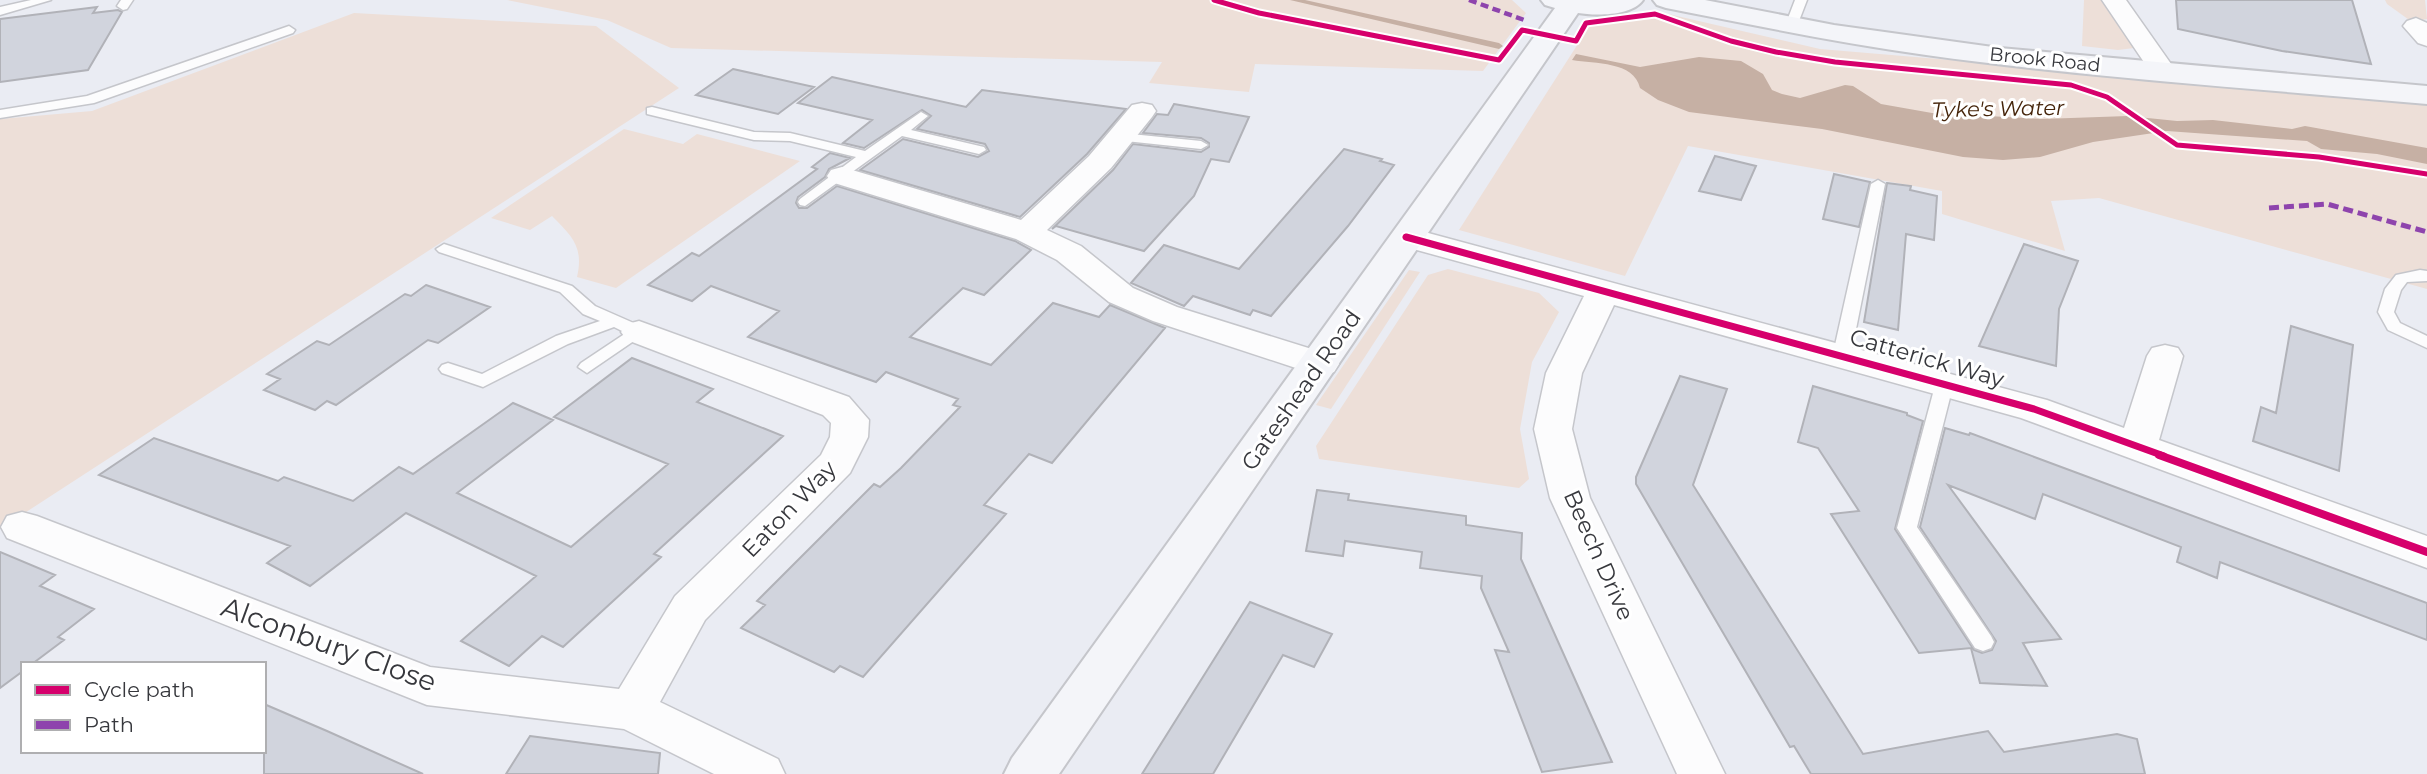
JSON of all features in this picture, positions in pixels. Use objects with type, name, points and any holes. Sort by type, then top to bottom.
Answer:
[{"type":"street","points":[[1563,2],[1605,7],[1630,0]]},
{"type":"street","name":"Brook Road","points":[[1666,0],[1791,26],[1956,50],[2427,95]]},
{"type":"street","points":[[2114,0],[2163,71]]},
{"type":"street","name":"Gateshead Road","points":[[1030,774],[1321,364],[1563,2]]},
{"type":"street","points":[[1027,232],[1100,162],[1142,111]]},
{"type":"street","points":[[842,176],[1027,232],[1069,253],[1121,295],[1165,314],[1321,364]]},
{"type":"street","name":"Catterick Way","points":[[1406,237],[1945,382],[2034,409],[2427,552]]},
{"type":"street","name":"Beech Drive","points":[[1604,290],[1564,373],[1553,429],[1570,498],[1701,774]]},
{"type":"street","name":"Eaton Way","points":[[627,326],[836,406],[849,420],[849,437],[836,463],[690,608],[631,710]]},
{"type":"street","points":[[2138,445],[2165,356]]},
{"type":"street","name":"Alconbury Close","points":[[22,527],[427,686],[631,710],[761,774]]},
{"type":"lane","points":[[0,11],[45,0]]},
{"type":"lane","points":[[1791,26],[1801,0]]},
{"type":"lane","points":[[0,114],[89,100],[289,30]]},
{"type":"lane","points":[[652,111],[754,136],[790,137],[869,156]]},
{"type":"lane","points":[[805,202],[921,116]]},
{"type":"lane","points":[[901,132],[979,150]]},
{"type":"lane","points":[[1121,136],[1201,145]]},
{"type":"lane","points":[[1842,354],[1878,184]]},
{"type":"lane","points":[[444,249],[566,289],[589,310],[627,326]]},
{"type":"lane","points":[[2427,276],[2402,278],[2393,289],[2386,312],[2394,326],[2427,343]]},
{"type":"lane","points":[[587,367],[627,326]]},
{"type":"lane","points":[[448,369],[483,381],[562,340],[627,326]]},
{"type":"lane","points":[[1945,382],[1907,528],[1983,642]]},
{"type":"shaded area","points":[[507,0],[1512,0],[1526,13],[1483,71],[1255,64],[1249,92],[1149,83],[1162,62],[671,48],[607,20]]},
{"type":"shaded area","points":[[2084,0],[2106,0],[2134,48],[2118,50],[2082,46]]},
{"type":"shaded area","points":[[2385,0],[2425,0],[2427,19],[2412,22]]},
{"type":"shaded area","points":[[354,13],[596,26],[679,88],[0,529],[0,119],[92,111]]},
{"type":"shaded area","points":[[1664,13],[1820,49],[2427,105],[2427,289],[2099,198],[2051,201],[2065,251],[1942,214],[1942,191],[1688,146],[1625,276],[1459,230],[1590,25]]},
{"type":"shaded area","points":[[1576,54],[1640,67],[1699,57],[1741,61],[1763,74],[1772,90],[1782,94],[1800,98],[1845,85],[1853,86],[1881,104],[1932,113],[2042,119],[2128,116],[2177,121],[2213,120],[2292,129],[2305,126],[2427,148],[2427,164],[2377,154],[2321,149],[2307,141],[2167,131],[2093,142],[2040,157],[2003,160],[1963,157],[1822,129],[1689,112],[1658,100],[1640,88],[1636,79],[1622,68],[1572,60]]},
{"type":"shaded area","points":[[624,129],[683,144],[697,134],[800,161],[616,288],[577,277],[579,258],[575,243],[552,216],[530,230],[491,218]]},
{"type":"shaded area","points":[[1448,269],[1539,293],[1559,312],[1532,362],[1520,429],[1529,479],[1519,488],[1319,459],[1316,446],[1428,275]]},
{"type":"shaded area","points":[[1409,270],[1420,272],[1331,409],[1316,405]]},
{"type":"building","points":[[2176,0],[2352,0],[2371,64],[2282,51],[2178,29]]},
{"type":"building","points":[[97,7],[93,13],[118,10],[122,12],[88,70],[0,82],[0,19]]},
{"type":"building","points":[[733,69],[814,87],[778,114],[696,95]]},
{"type":"building","points":[[832,77],[966,107],[982,90],[1126,109],[1087,154],[1020,217],[860,170],[903,139],[978,157],[989,151],[985,144],[917,129],[931,116],[922,110],[864,148],[843,143],[872,120],[798,103]]},
{"type":"building","points":[[1174,104],[1249,117],[1229,162],[1211,159],[1194,196],[1144,251],[1056,226],[1052,229],[1113,170],[1133,144],[1201,152],[1209,147],[1209,143],[1201,138],[1143,133],[1157,114],[1168,115]]},
{"type":"building","points":[[1344,149],[1394,165],[1348,226],[1271,316],[1253,310],[1250,315],[1193,296],[1184,306],[1131,283],[1164,245],[1239,269]]},
{"type":"building","points":[[830,153],[850,158],[829,169],[825,177],[798,197],[796,203],[799,208],[807,208],[837,186],[1015,241],[1031,250],[984,295],[963,288],[910,337],[991,365],[1053,303],[1099,317],[1110,305],[1165,328],[1052,463],[1029,454],[984,505],[1006,514],[863,677],[840,666],[834,672],[741,628],[765,605],[757,601],[874,484],[880,487],[901,468],[960,407],[953,405],[958,399],[886,372],[876,382],[748,337],[779,311],[711,286],[692,301],[648,285],[692,253],[699,256],[817,169],[812,167]]},
{"type":"building","points":[[1715,156],[1756,166],[1741,200],[1699,191]]},
{"type":"building","points":[[1834,174],[1870,182],[1859,227],[1823,219]]},
{"type":"building","points":[[1887,183],[1911,186],[1910,190],[1937,196],[1934,240],[1906,234],[1898,330],[1864,322]]},
{"type":"building","points":[[2024,244],[2078,261],[2059,309],[2056,366],[1979,346]]},
{"type":"building","points":[[426,285],[490,307],[438,343],[428,340],[336,405],[327,401],[315,410],[264,390],[280,379],[267,374],[317,341],[329,345],[405,294],[411,296]]},
{"type":"building","points":[[2291,326],[2353,345],[2339,471],[2253,441],[2261,407],[2276,413]]},
{"type":"building","points":[[632,358],[713,389],[697,402],[783,436],[654,554],[661,557],[563,647],[542,636],[509,666],[461,641],[536,576],[406,513],[310,586],[267,563],[290,546],[99,475],[154,438],[278,481],[284,477],[353,501],[399,467],[413,474],[513,403],[553,420],[457,493],[571,547],[668,464],[554,417]]},
{"type":"building","points":[[1680,376],[1727,389],[1693,485],[1863,754],[1988,731],[2004,752],[2117,734],[2137,739],[2145,774],[1811,774],[1794,746],[1790,747],[1636,484],[1636,477]]},
{"type":"building","points":[[1813,386],[1907,413],[1923,421],[1895,529],[1974,650],[1982,653],[1992,650],[1996,641],[1920,527],[1945,428],[1969,435],[1970,433],[2427,603],[2427,640],[2220,562],[2217,578],[2177,562],[2181,547],[2043,494],[2035,519],[1948,485],[2061,639],[2023,643],[2047,686],[1980,683],[1971,648],[1919,653],[1831,514],[1859,511],[1818,448],[1798,442]]},
{"type":"building","points":[[1317,490],[1349,494],[1348,500],[1466,516],[1466,525],[1522,533],[1521,559],[1612,762],[1542,772],[1495,650],[1509,652],[1481,588],[1482,576],[1420,568],[1422,552],[1345,541],[1343,556],[1306,551]]},
{"type":"building","points":[[0,552],[55,575],[40,586],[94,609],[58,637],[64,640],[35,662],[21,662],[21,672],[0,688]]},
{"type":"building","points":[[1250,602],[1332,634],[1314,667],[1283,655],[1213,774],[1142,774]]},
{"type":"building","points":[[266,705],[423,774],[264,774]]},
{"type":"building","points":[[530,736],[660,753],[658,774],[506,774]]},
{"type":"waterway","name":"Tyke's Water","points":[[1294,0],[1499,46]]},
{"type":"marked path","points":[[1469,0],[1527,21]]},
{"type":"marked path","points":[[2269,208],[2327,204],[2427,232]]},
{"type":"cycle path","points":[[1214,0],[1259,13],[1499,60],[1522,30],[1576,41],[1586,23],[1655,14],[1731,41],[1776,52],[1835,62],[2071,85],[2107,97],[2177,145],[2319,157],[2427,174]]},
{"type":"cycle path","points":[[1406,237],[2034,409],[2427,552]]}]
